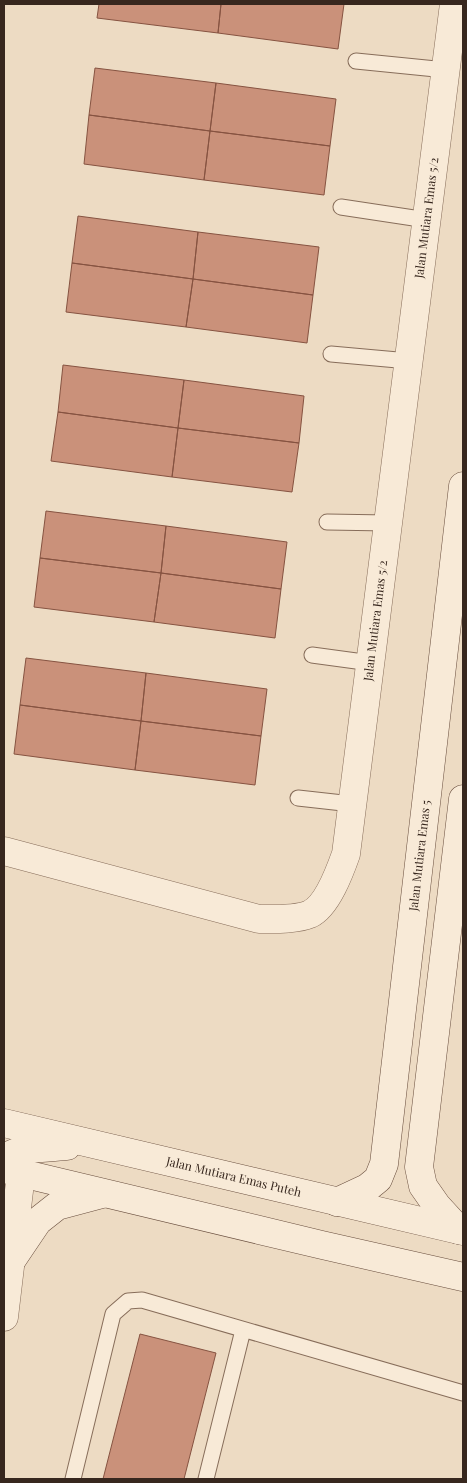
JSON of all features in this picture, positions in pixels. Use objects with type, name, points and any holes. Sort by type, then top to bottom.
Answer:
[{"type":"street","name":"Jalan Mutiara Emas 5/2","points":[[4,851],[259,918],[285,919],[310,914],[320,905],[336,882],[346,854],[454,4]]},
{"type":"street","name":"Jalan Mutiara Emas 5","points":[[337,1202],[367,1188],[378,1179],[384,1164],[463,486]]},
{"type":"street","points":[[461,1231],[437,1206],[423,1186],[419,1167],[463,799]]},
{"type":"street","name":"Jalan Mutiara Emas Puteh","points":[[4,1123],[461,1231]]},
{"type":"street","points":[[4,1317],[11,1261],[8,1163],[10,1154],[37,1147],[55,1148],[88,1143]]},
{"type":"street","points":[[8,1163],[103,1194],[463,1277]]},
{"type":"street","points":[[11,1261],[38,1221],[57,1206],[103,1194]]},
{"type":"lane","points":[[356,61],[446,70]]},
{"type":"lane","points":[[341,207],[427,220]]},
{"type":"lane","points":[[331,354],[409,361]]},
{"type":"lane","points":[[327,522],[388,524]]},
{"type":"lane","points":[[312,655],[370,663]]},
{"type":"lane","points":[[298,798],[352,804]]},
{"type":"lane","points":[[73,1479],[113,1314],[128,1301],[142,1300],[463,1392]]},
{"type":"lane","points":[[206,1479],[244,1330]]},
{"type":"building","points":[[99,4],[221,4],[218,33],[97,18]]},
{"type":"building","points":[[221,4],[344,4],[338,49],[218,33]]},
{"type":"building","points":[[95,68],[216,83],[210,131],[89,115]]},
{"type":"building","points":[[216,83],[336,99],[330,146],[210,131]]},
{"type":"building","points":[[89,115],[210,131],[204,180],[84,164]]},
{"type":"building","points":[[210,131],[330,146],[324,195],[204,180]]},
{"type":"building","points":[[78,216],[198,232],[193,279],[72,263]]},
{"type":"building","points":[[198,232],[319,247],[313,295],[193,279]]},
{"type":"building","points":[[72,263],[193,279],[186,327],[66,312]]},
{"type":"building","points":[[193,279],[313,295],[307,343],[186,327]]},
{"type":"building","points":[[63,365],[184,380],[178,428],[58,412]]},
{"type":"building","points":[[184,380],[304,396],[299,443],[178,428]]},
{"type":"building","points":[[58,412],[178,428],[172,477],[51,461]]},
{"type":"building","points":[[178,428],[299,443],[292,492],[172,477]]},
{"type":"building","points":[[46,511],[166,526],[161,573],[40,558]]},
{"type":"building","points":[[166,526],[287,542],[281,589],[161,573]]},
{"type":"building","points":[[40,558],[161,573],[154,622],[34,607]]},
{"type":"building","points":[[161,573],[281,589],[275,638],[154,622]]},
{"type":"building","points":[[26,658],[146,673],[141,721],[20,705]]},
{"type":"building","points":[[146,673],[267,689],[261,736],[141,721]]},
{"type":"building","points":[[20,705],[141,721],[135,770],[14,754]]},
{"type":"building","points":[[141,721],[261,736],[255,785],[135,770]]},
{"type":"building","points":[[140,1334],[216,1353],[184,1479],[103,1479]]}]
